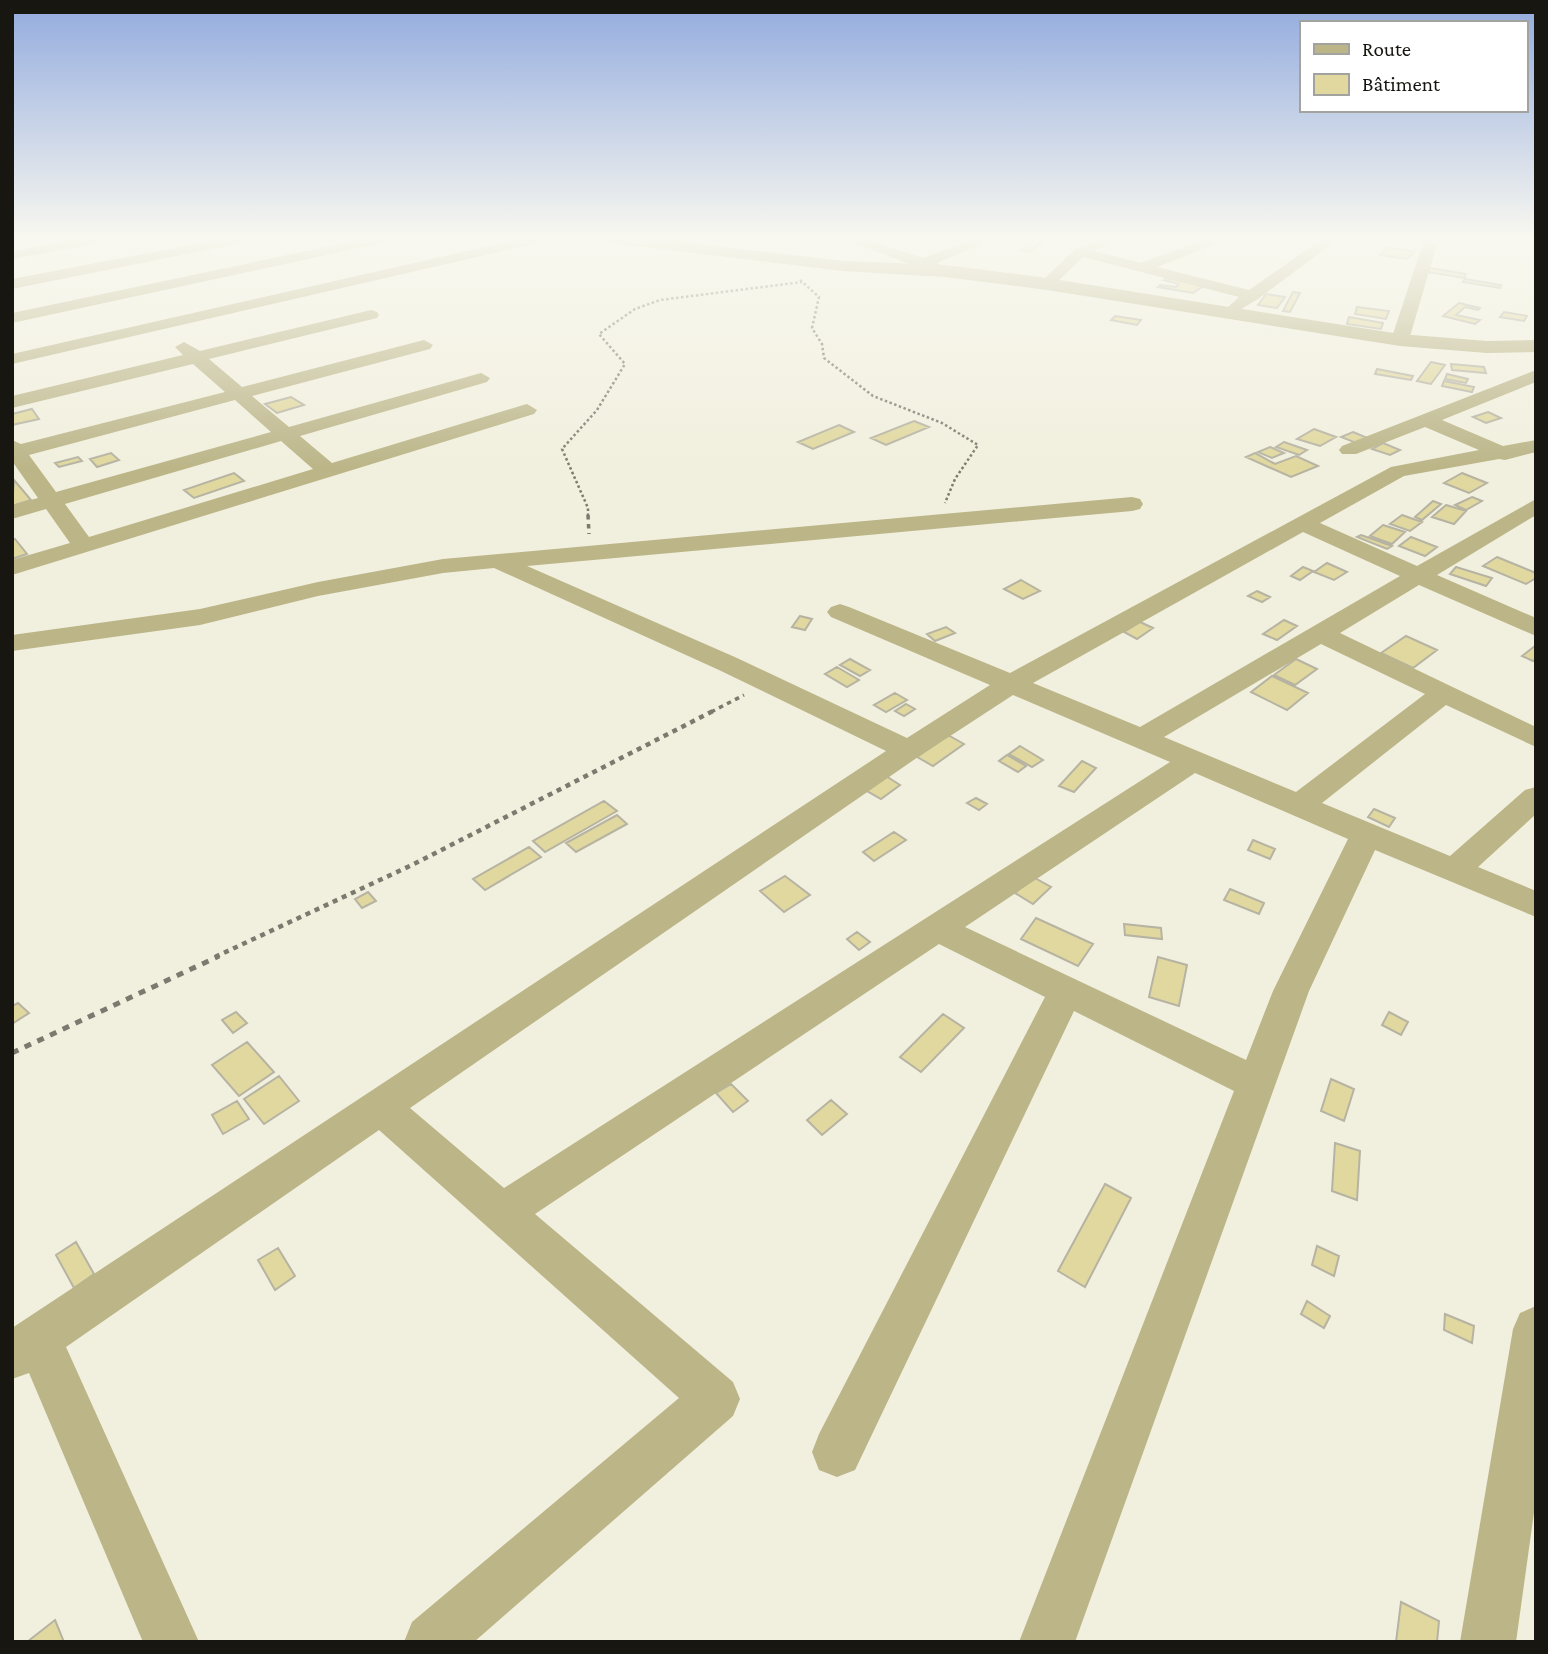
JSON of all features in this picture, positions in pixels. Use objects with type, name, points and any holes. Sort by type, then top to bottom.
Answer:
[{"type":"street","points":[[12,318],[30,314]]},
{"type":"street","points":[[12,359],[207,314]]},
{"type":"street","points":[[1236,314],[1400,340],[1487,347],[1536,346]]},
{"type":"street","points":[[1400,340],[1408,314]]},
{"type":"street","points":[[12,402],[371,315]]},
{"type":"street","points":[[159,325],[328,471]]},
{"type":"street","points":[[84,546],[14,450],[424,345]]},
{"type":"street","points":[[1349,450],[1536,375]]},
{"type":"street","points":[[12,512],[481,379]]},
{"type":"street","points":[[12,568],[527,410]]},
{"type":"street","points":[[1426,420],[1502,453],[1536,462]]},
{"type":"street","points":[[171,1642],[25,1348],[908,750],[1013,683],[1398,471],[1536,446]]},
{"type":"street","points":[[12,643],[200,617],[318,589],[443,566],[1132,504]]},
{"type":"street","points":[[1142,738],[1536,506]]},
{"type":"street","points":[[1303,524],[1418,575],[1532,621]]},
{"type":"street","points":[[497,561],[768,683],[908,750]]},
{"type":"street","points":[[840,612],[1536,905]]},
{"type":"street","points":[[1320,633],[1536,738]]},
{"type":"street","points":[[1299,805],[1444,693]]},
{"type":"street","points":[[501,1213],[1194,760]]},
{"type":"street","points":[[1454,870],[1536,797]]},
{"type":"street","points":[[1046,1642],[1291,991],[1367,833]]},
{"type":"street","points":[[937,928],[1256,1083]]},
{"type":"street","points":[[837,1452],[1066,990]]},
{"type":"street","points":[[380,1107],[716,1399],[432,1642]]},
{"type":"street","points":[[1488,1642],[1531,1394],[1536,1329]]},
{"type":"path","points":[[589,552],[588,508],[562,449],[597,410],[625,364],[599,334],[628,314]]},
{"type":"path","points":[[815,314],[812,328],[822,344],[824,358],[873,396],[943,424],[978,445],[955,479],[938,521]]},
{"type":"path","points":[[12,1053],[412,865],[768,683]]},
{"type":"building","points":[[1356,314],[1388,314],[1386,319]]},
{"type":"building","points":[[1457,314],[1480,320],[1475,324],[1443,316]]},
{"type":"building","points":[[1502,314],[1527,316],[1524,321],[1500,317]]},
{"type":"building","points":[[1115,316],[1141,320],[1137,325],[1111,320]]},
{"type":"building","points":[[1349,317],[1383,323],[1381,329],[1347,324]]},
{"type":"building","points":[[1431,362],[1445,365],[1431,384],[1417,381]]},
{"type":"building","points":[[1451,364],[1484,367],[1486,373],[1452,370]]},
{"type":"building","points":[[1377,369],[1413,376],[1411,380],[1375,374]]},
{"type":"building","points":[[1447,374],[1468,379],[1466,383],[1445,379]]},
{"type":"building","points":[[1444,381],[1474,387],[1472,392],[1442,386]]},
{"type":"building","points":[[291,397],[304,405],[277,413],[265,404]]},
{"type":"building","points":[[32,409],[39,419],[12,425],[12,414]]},
{"type":"building","points":[[1488,412],[1501,418],[1486,423],[1473,417]]},
{"type":"building","points":[[914,421],[929,427],[886,445],[871,438]]},
{"type":"building","points":[[839,425],[854,432],[813,449],[798,442]]},
{"type":"building","points":[[1314,429],[1336,437],[1320,446],[1297,439]]},
{"type":"building","points":[[1353,432],[1370,439],[1359,444],[1341,437]]},
{"type":"building","points":[[1284,442],[1307,450],[1299,455],[1276,447]]},
{"type":"building","points":[[1383,443],[1400,450],[1390,455],[1372,449]]},
{"type":"building","points":[[1270,447],[1284,453],[1272,458],[1258,452]]},
{"type":"building","points":[[111,453],[119,460],[97,467],[90,459]]},
{"type":"building","points":[[1255,453],[1275,464],[1296,456],[1318,466],[1291,477],[1246,457]]},
{"type":"building","points":[[78,457],[82,461],[59,467],[55,463]]},
{"type":"building","points":[[234,473],[244,481],[194,498],[184,490]]},
{"type":"building","points":[[1462,473],[1487,483],[1469,493],[1444,483]]},
{"type":"building","points":[[14,480],[31,500],[12,506]]},
{"type":"building","points":[[1472,497],[1482,501],[1466,510],[1455,505]]},
{"type":"building","points":[[1433,501],[1441,504],[1422,520],[1415,517]]},
{"type":"building","points":[[1446,505],[1466,511],[1454,524],[1432,517]]},
{"type":"building","points":[[1402,515],[1422,522],[1410,531],[1390,524]]},
{"type":"building","points":[[1383,525],[1405,532],[1392,544],[1370,536]]},
{"type":"building","points":[[1361,535],[1392,546],[1387,549],[1357,537]]},
{"type":"building","points":[[1411,537],[1437,547],[1425,556],[1399,546]]},
{"type":"building","points":[[15,539],[27,554],[12,559],[12,540]]},
{"type":"building","points":[[1497,557],[1536,573],[1536,578],[1526,584],[1483,566]]},
{"type":"building","points":[[1327,563],[1347,572],[1334,580],[1314,572]]},
{"type":"building","points":[[1303,567],[1313,571],[1300,580],[1291,576]]},
{"type":"building","points":[[1456,567],[1492,578],[1486,586],[1450,574]]},
{"type":"building","points":[[1021,580],[1040,591],[1023,599],[1004,589]]},
{"type":"building","points":[[1257,591],[1270,597],[1262,602],[1248,596]]},
{"type":"building","points":[[800,616],[812,619],[805,630],[792,627]]},
{"type":"building","points":[[1284,620],[1297,626],[1277,640],[1263,634]]},
{"type":"building","points":[[1140,622],[1153,628],[1137,639],[1124,632]]},
{"type":"building","points":[[946,627],[955,633],[935,641],[927,634]]},
{"type":"building","points":[[1406,636],[1437,650],[1413,668],[1381,653]]},
{"type":"building","points":[[1535,646],[1536,659],[1533,661],[1522,656]]},
{"type":"building","points":[[850,659],[870,670],[860,676],[840,665]]},
{"type":"building","points":[[1296,659],[1317,669],[1295,685],[1274,675]]},
{"type":"building","points":[[837,667],[859,680],[847,687],[825,674]]},
{"type":"building","points":[[1272,676],[1308,693],[1287,710],[1251,692]]},
{"type":"building","points":[[895,693],[907,700],[886,712],[874,705]]},
{"type":"building","points":[[906,704],[915,709],[904,716],[895,711]]},
{"type":"building","points":[[948,735],[964,744],[933,766],[917,757]]},
{"type":"building","points":[[1020,746],[1043,760],[1032,767],[1009,754]]},
{"type":"building","points":[[1007,755],[1026,766],[1018,772],[999,761]]},
{"type":"building","points":[[1082,761],[1096,768],[1074,792],[1059,786]]},
{"type":"building","points":[[886,776],[900,785],[881,799],[867,791]]},
{"type":"building","points":[[976,798],[987,804],[979,810],[967,803]]},
{"type":"building","points":[[604,801],[617,811],[545,852],[533,841]]},
{"type":"building","points":[[1374,809],[1395,818],[1389,827],[1368,817]]},
{"type":"building","points":[[617,815],[627,824],[576,852],[566,843]]},
{"type":"building","points":[[894,832],[906,840],[874,861],[863,852]]},
{"type":"building","points":[[1253,840],[1275,849],[1270,859],[1248,850]]},
{"type":"building","points":[[529,847],[541,857],[485,890],[473,879]]},
{"type":"building","points":[[785,876],[810,895],[784,912],[760,891]]},
{"type":"building","points":[[1033,877],[1051,887],[1033,904],[1015,893]]},
{"type":"building","points":[[1230,889],[1264,903],[1259,914],[1224,900]]},
{"type":"building","points":[[368,892],[376,901],[362,908],[355,899]]},
{"type":"building","points":[[1036,918],[1093,944],[1078,966],[1021,939]]},
{"type":"building","points":[[1124,924],[1161,928],[1162,939],[1125,935]]},
{"type":"building","points":[[857,932],[870,942],[859,950],[847,939]]},
{"type":"building","points":[[1158,957],[1187,965],[1179,1006],[1149,997]]},
{"type":"building","points":[[18,1003],[29,1013],[12,1024],[12,1006]]},
{"type":"building","points":[[236,1012],[247,1023],[233,1033],[222,1020]]},
{"type":"building","points":[[1389,1012],[1408,1022],[1401,1035],[1382,1025]]},
{"type":"building","points":[[943,1014],[964,1028],[921,1072],[900,1057]]},
{"type":"building","points":[[247,1042],[274,1072],[239,1096],[212,1065]]},
{"type":"building","points":[[279,1076],[299,1101],[264,1124],[244,1099]]},
{"type":"building","points":[[1331,1079],[1354,1089],[1344,1121],[1321,1111]]},
{"type":"building","points":[[731,1084],[748,1101],[733,1112],[716,1093]]},
{"type":"building","points":[[831,1100],[847,1114],[822,1135],[807,1120]]},
{"type":"building","points":[[237,1101],[249,1119],[223,1134],[212,1115]]},
{"type":"building","points":[[1335,1143],[1360,1151],[1357,1200],[1332,1191]]},
{"type":"building","points":[[1105,1184],[1131,1198],[1085,1287],[1058,1271]]},
{"type":"building","points":[[76,1242],[94,1274],[74,1288],[56,1255]]},
{"type":"building","points":[[1317,1246],[1339,1256],[1334,1276],[1312,1265]]},
{"type":"building","points":[[278,1248],[295,1276],[275,1290],[258,1260]]},
{"type":"building","points":[[1307,1301],[1330,1316],[1324,1328],[1301,1314]]},
{"type":"building","points":[[1445,1314],[1474,1326],[1472,1343],[1444,1330]]},
{"type":"building","points":[[1401,1602],[1439,1621],[1437,1642],[1396,1642]]},
{"type":"building","points":[[55,1620],[64,1642],[27,1642]]}]
